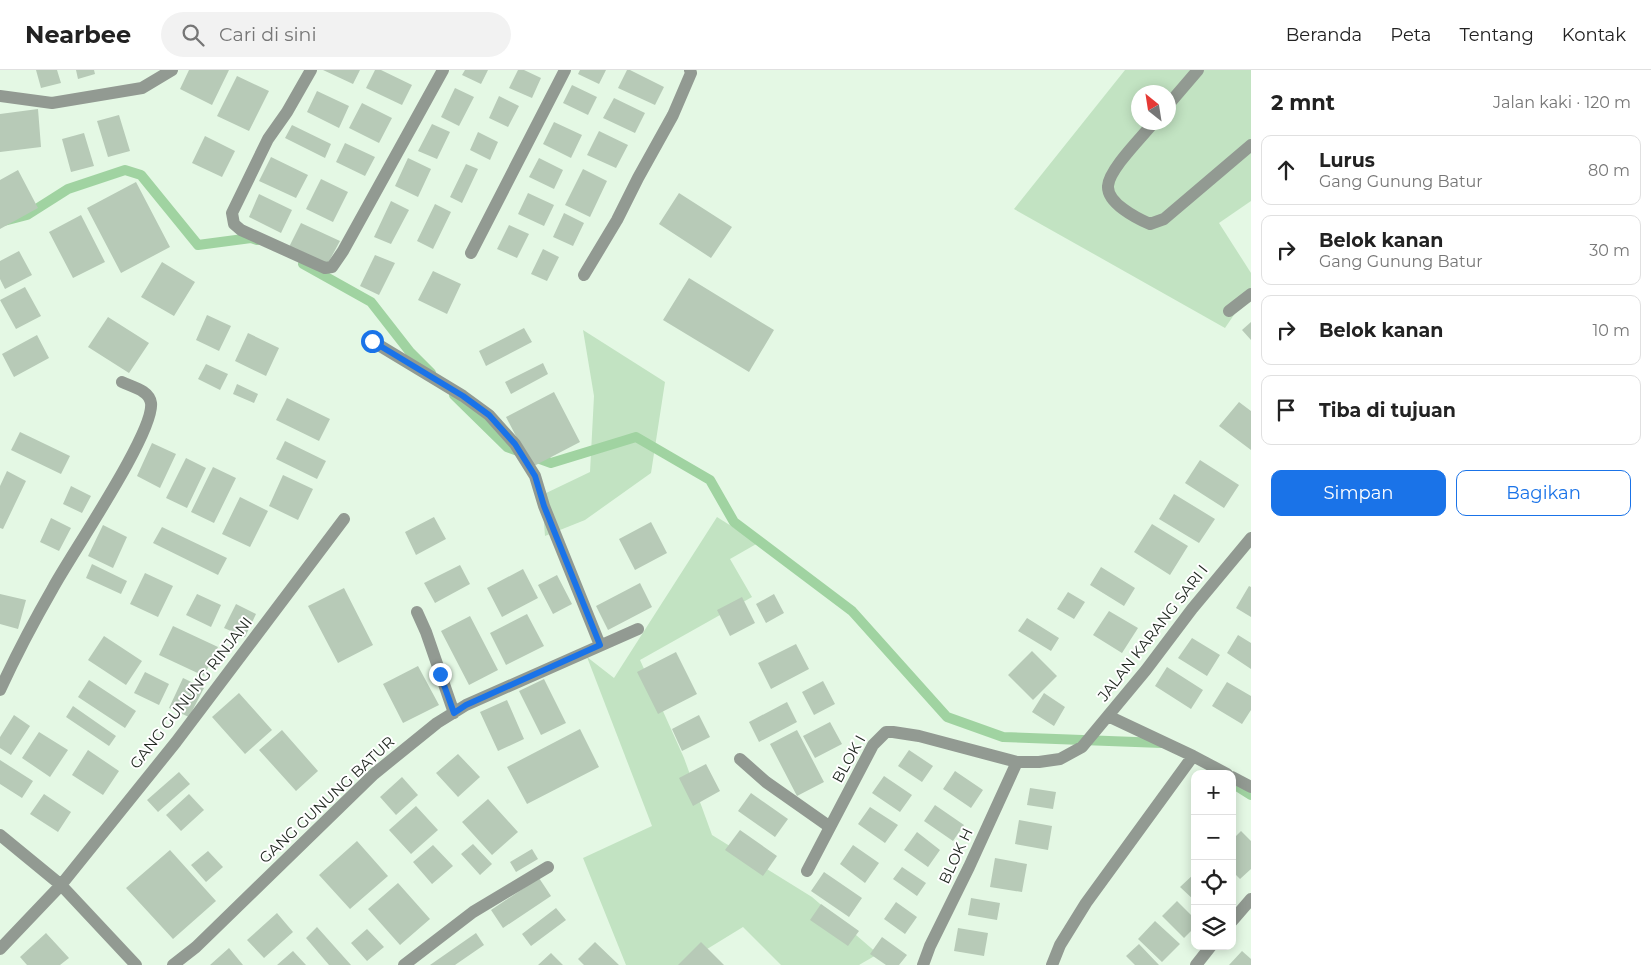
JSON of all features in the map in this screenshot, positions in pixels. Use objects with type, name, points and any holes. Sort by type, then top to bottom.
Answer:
[{"type":"street","points":[[0,96],[52,103],[142,88],[172,70]]},
{"type":"street","points":[[311,70],[287,112],[268,139],[232,213],[234,224],[240,230],[326,268],[332,267],[344,251],[443,70]]},
{"type":"street","points":[[471,253],[564,70]]},
{"type":"street","points":[[1176,96],[1198,70]]},
{"type":"street","points":[[584,275],[617,220],[673,115],[691,71]]},
{"type":"street","points":[[1147,130],[1114,170],[1108,186],[1112,198],[1134,217],[1150,224],[1164,219],[1251,145]]},
{"type":"street","points":[[1229,311],[1251,294]]},
{"type":"street","points":[[372,341],[463,396],[489,415],[515,444],[535,476],[544,506],[600,645]]},
{"type":"street","points":[[0,690],[53,587],[126,466],[144,430],[151,410],[149,397],[144,392],[122,382]]},
{"type":"street","name":"GANG GUNUNG RINJANI","points":[[0,949],[61,885],[176,742],[344,518]]},
{"type":"street","name":"JALAN KARANG SARI I","points":[[1219,770],[1108,716],[1146,670],[1192,608],[1251,538]]},
{"type":"street","points":[[417,612],[426,632],[454,713]]},
{"type":"street","name":"GANG GUNUNG BATUR","points":[[173,965],[196,947],[374,774],[437,723],[466,705],[638,629]]},
{"type":"street","points":[[1018,762],[1060,759],[1082,747],[1108,716]]},
{"type":"street","name":"BLOK I","points":[[807,871],[873,745],[886,732],[919,736],[1018,762]]},
{"type":"street","points":[[1052,965],[1060,945],[1086,903],[1193,756]]},
{"type":"street","points":[[740,759],[766,782],[830,827]]},
{"type":"street","name":"BLOK H","points":[[923,965],[930,946],[1018,762]]},
{"type":"street","points":[[1236,779],[1251,787]]},
{"type":"street","points":[[0,835],[61,885],[136,965]]},
{"type":"street","points":[[404,965],[473,912],[548,867]]},
{"type":"street","points":[[1236,916],[1251,899]]},
{"type":"street","points":[[1196,965],[1208,950]]},
{"type":"green space","points":[[1125,70],[1251,70],[1251,201],[1219,223],[1251,273],[1251,290],[1225,328],[1014,209]]},
{"type":"green space","points":[[583,330],[665,382],[651,473],[585,520],[545,536],[542,495],[590,472],[594,396]]},
{"type":"green space","points":[[717,517],[758,543],[730,559],[752,597],[640,660],[684,758],[712,835],[812,897],[878,954],[859,965],[781,965],[743,927],[681,965],[626,965],[583,858],[652,826],[587,657],[614,678]]},
{"type":"building","points":[[36,70],[57,70],[61,83],[41,88]]},
{"type":"building","points":[[76,70],[94,70],[95,74],[78,79]]},
{"type":"building","points":[[189,70],[229,70],[212,105],[180,89]]},
{"type":"building","points":[[323,70],[360,70],[353,84]]},
{"type":"building","points":[[375,70],[381,70],[412,85],[402,105],[366,88]]},
{"type":"building","points":[[465,70],[488,70],[481,84],[462,75]]},
{"type":"building","points":[[518,70],[524,70],[541,78],[532,98],[509,88]]},
{"type":"building","points":[[580,70],[606,70],[599,84],[578,74]]},
{"type":"building","points":[[627,70],[664,87],[655,105],[618,88]]},
{"type":"building","points":[[237,76],[269,91],[249,131],[217,116]]},
{"type":"building","points":[[572,85],[597,97],[588,115],[563,103]]},
{"type":"building","points":[[455,88],[474,97],[459,126],[441,117]]},
{"type":"building","points":[[317,91],[349,106],[339,128],[307,112]]},
{"type":"building","points":[[499,96],[519,106],[508,127],[489,118]]},
{"type":"building","points":[[614,98],[645,113],[635,133],[603,118]]},
{"type":"building","points":[[362,103],[392,118],[379,143],[349,128]]},
{"type":"building","points":[[38,109],[41,147],[0,152],[0,114]]},
{"type":"building","points":[[119,115],[130,151],[108,157],[97,121]]},
{"type":"building","points":[[554,122],[582,135],[571,158],[543,144]]},
{"type":"building","points":[[432,124],[450,132],[437,159],[418,151]]},
{"type":"building","points":[[292,125],[331,144],[325,158],[285,138]]},
{"type":"building","points":[[599,131],[628,145],[616,168],[587,155]]},
{"type":"building","points":[[478,132],[498,142],[490,160],[470,150]]},
{"type":"building","points":[[84,133],[94,166],[71,172],[62,139]]},
{"type":"building","points":[[205,136],[235,151],[222,177],[192,163]]},
{"type":"building","points":[[345,143],[375,157],[365,176],[336,162]]},
{"type":"building","points":[[271,157],[308,175],[296,198],[259,181]]},
{"type":"building","points":[[408,158],[431,169],[418,197],[395,186]]},
{"type":"building","points":[[539,158],[563,170],[554,189],[529,177]]},
{"type":"building","points":[[466,164],[478,169],[462,203],[450,197]]},
{"type":"building","points":[[583,169],[607,181],[590,217],[565,205]]},
{"type":"building","points":[[18,170],[38,208],[0,229],[0,180]]},
{"type":"building","points":[[321,179],[348,192],[333,222],[306,209]]},
{"type":"building","points":[[136,182],[170,247],[121,273],[87,208]]},
{"type":"building","points":[[528,193],[554,205],[544,226],[518,214]]},
{"type":"building","points":[[679,193],[732,227],[711,258],[659,224]]},
{"type":"building","points":[[259,194],[292,210],[281,233],[249,217]]},
{"type":"building","points":[[391,201],[409,210],[391,244],[374,237]]},
{"type":"building","points":[[435,204],[451,212],[433,249],[417,241]]},
{"type":"building","points":[[564,213],[584,223],[573,246],[553,237]]},
{"type":"building","points":[[81,215],[105,262],[73,278],[49,232]]},
{"type":"building","points":[[301,223],[340,241],[327,265],[289,247]]},
{"type":"building","points":[[509,225],[529,234],[517,258],[497,249]]},
{"type":"building","points":[[543,249],[559,257],[547,281],[531,274]]},
{"type":"building","points":[[19,251],[32,275],[5,289],[0,279],[0,261]]},
{"type":"building","points":[[375,255],[395,263],[379,295],[360,286]]},
{"type":"building","points":[[162,262],[195,282],[174,316],[141,297]]},
{"type":"building","points":[[433,271],[461,284],[447,314],[418,300]]},
{"type":"building","points":[[689,278],[774,330],[749,372],[663,320]]},
{"type":"building","points":[[25,287],[41,316],[16,329],[0,300]]},
{"type":"building","points":[[207,315],[231,326],[219,351],[196,340]]},
{"type":"building","points":[[108,317],[149,343],[129,373],[88,347]]},
{"type":"building","points":[[1251,322],[1251,340],[1242,330]]},
{"type":"building","points":[[524,328],[532,342],[486,366],[479,351]]},
{"type":"building","points":[[248,333],[279,348],[266,376],[235,361]]},
{"type":"building","points":[[37,335],[49,358],[14,377],[2,354]]},
{"type":"building","points":[[543,363],[548,374],[511,394],[505,382]]},
{"type":"building","points":[[206,364],[228,374],[220,390],[198,379]]},
{"type":"building","points":[[237,384],[258,394],[254,403],[233,394]]},
{"type":"building","points":[[554,392],[580,442],[532,467],[506,417]]},
{"type":"building","points":[[287,398],[330,419],[319,441],[276,420]]},
{"type":"building","points":[[1239,402],[1251,411],[1251,450],[1219,426]]},
{"type":"building","points":[[20,432],[70,456],[61,474],[11,450]]},
{"type":"building","points":[[285,441],[326,461],[317,479],[276,459]]},
{"type":"building","points":[[152,443],[176,454],[160,488],[137,476]]},
{"type":"building","points":[[186,458],[206,468],[187,508],[166,498]]},
{"type":"building","points":[[1200,460],[1239,485],[1224,508],[1185,483]]},
{"type":"building","points":[[213,467],[236,478],[214,523],[191,512]]},
{"type":"building","points":[[7,471],[26,481],[3,529],[0,528],[0,486]]},
{"type":"building","points":[[283,475],[313,489],[298,520],[269,506]]},
{"type":"building","points":[[71,486],[91,496],[82,513],[63,504]]},
{"type":"building","points":[[1174,494],[1215,519],[1199,543],[1159,519]]},
{"type":"building","points":[[240,497],[268,511],[250,547],[222,534]]},
{"type":"building","points":[[434,517],[446,539],[416,555],[405,532]]},
{"type":"building","points":[[51,518],[71,528],[59,551],[40,542]]},
{"type":"building","points":[[651,522],[667,553],[635,570],[619,539]]},
{"type":"building","points":[[1152,524],[1188,546],[1170,575],[1134,552]]},
{"type":"building","points":[[103,525],[127,537],[113,568],[88,556]]},
{"type":"building","points":[[162,527],[227,558],[218,575],[153,543]]},
{"type":"building","points":[[92,564],[127,581],[121,594],[86,578]]},
{"type":"building","points":[[460,565],[470,584],[435,603],[424,583]]},
{"type":"building","points":[[1101,567],[1135,588],[1124,606],[1090,585]]},
{"type":"building","points":[[523,569],[538,598],[502,617],[487,588]]},
{"type":"building","points":[[145,573],[173,586],[158,617],[130,604]]},
{"type":"building","points":[[557,575],[572,604],[553,614],[538,585]]},
{"type":"building","points":[[640,583],[652,607],[608,630],[596,606]]},
{"type":"building","points":[[1249,586],[1251,587],[1251,617],[1236,608]]},
{"type":"building","points":[[344,588],[373,645],[338,663],[308,606]]},
{"type":"building","points":[[1068,592],[1085,602],[1074,619],[1057,609]]},
{"type":"building","points":[[0,594],[26,600],[18,629],[0,624]]},
{"type":"building","points":[[197,594],[221,605],[211,627],[186,615]]},
{"type":"building","points":[[774,594],[784,613],[766,623],[756,604]]},
{"type":"building","points":[[742,597],[755,623],[730,636],[717,610]]},
{"type":"building","points":[[236,604],[256,614],[245,637],[224,628]]},
{"type":"building","points":[[1109,611],[1138,628],[1122,653],[1093,635]]},
{"type":"building","points":[[527,614],[544,646],[506,665],[490,633]]},
{"type":"building","points":[[470,616],[498,670],[469,685],[441,631]]},
{"type":"building","points":[[1027,618],[1059,638],[1051,651],[1018,631]]},
{"type":"building","points":[[173,626],[218,647],[204,676],[159,655]]},
{"type":"building","points":[[1238,635],[1251,643],[1251,669],[1227,653]]},
{"type":"building","points":[[104,636],[142,661],[126,685],[88,660]]},
{"type":"building","points":[[1192,638],[1220,655],[1207,676],[1178,658]]},
{"type":"building","points":[[796,644],[809,669],[771,689],[758,663]]},
{"type":"building","points":[[1032,651],[1057,676],[1033,700],[1008,675]]},
{"type":"building","points":[[676,652],[697,694],[658,714],[637,672]]},
{"type":"building","points":[[418,666],[439,705],[403,723],[383,684]]},
{"type":"building","points":[[1167,667],[1203,690],[1191,709],[1155,686]]},
{"type":"building","points":[[145,672],[169,684],[159,705],[134,693]]},
{"type":"building","points":[[183,678],[204,688],[189,717],[169,708]]},
{"type":"building","points":[[544,679],[566,723],[541,735],[519,691]]},
{"type":"building","points":[[89,680],[136,711],[125,728],[78,697]]},
{"type":"building","points":[[823,681],[835,704],[814,715],[802,692]]},
{"type":"building","points":[[1227,682],[1251,696],[1251,710],[1242,724],[1212,706]]},
{"type":"building","points":[[239,693],[272,730],[245,754],[212,717]]},
{"type":"building","points":[[1044,693],[1065,707],[1054,726],[1032,712]]},
{"type":"building","points":[[507,700],[524,739],[498,751],[480,712]]},
{"type":"building","points":[[787,702],[797,722],[759,742],[749,722]]},
{"type":"building","points":[[73,706],[116,736],[109,746],[66,717]]},
{"type":"building","points":[[14,715],[30,726],[11,755],[0,748],[0,737]]},
{"type":"building","points":[[699,715],[710,737],[682,751],[672,729]]},
{"type":"building","points":[[830,722],[842,744],[815,758],[803,736]]},
{"type":"building","points":[[580,729],[599,767],[527,804],[507,767]]},
{"type":"building","points":[[282,730],[318,771],[296,791],[259,750]]},
{"type":"building","points":[[797,730],[824,782],[797,796],[770,744]]},
{"type":"building","points":[[39,732],[68,750],[50,777],[22,758]]},
{"type":"building","points":[[88,750],[119,771],[103,795],[72,775]]},
{"type":"building","points":[[909,750],[933,766],[922,782],[898,766]]},
{"type":"building","points":[[458,754],[480,777],[458,797],[436,773]]},
{"type":"building","points":[[0,760],[33,781],[22,798],[0,784]]},
{"type":"building","points":[[706,764],[720,791],[693,806],[679,778]]},
{"type":"building","points":[[955,771],[983,790],[971,808],[943,789]]},
{"type":"building","points":[[179,772],[190,784],[158,812],[147,800]]},
{"type":"building","points":[[884,776],[912,795],[900,812],[872,793]]},
{"type":"building","points":[[402,777],[418,795],[396,815],[380,797]]},
{"type":"building","points":[[1030,788],[1056,792],[1053,809],[1027,805]]},
{"type":"building","points":[[751,793],[788,819],[775,837],[738,811]]},
{"type":"building","points":[[44,794],[71,812],[58,832],[30,814]]},
{"type":"building","points":[[189,794],[204,810],[181,831],[166,815]]},
{"type":"building","points":[[488,799],[518,832],[492,855],[462,822]]},
{"type":"building","points":[[935,805],[964,825],[953,841],[924,821]]},
{"type":"building","points":[[416,806],[438,830],[411,854],[389,830]]},
{"type":"building","points":[[870,807],[898,825],[885,843],[858,824]]},
{"type":"building","points":[[1019,820],[1052,826],[1048,850],[1015,844]]},
{"type":"building","points":[[740,830],[777,856],[763,876],[725,850]]},
{"type":"building","points":[[1241,831],[1251,841],[1251,869],[1240,879],[1236,875],[1236,836]]},
{"type":"building","points":[[917,832],[940,850],[928,867],[904,850]]},
{"type":"building","points":[[357,841],[388,876],[350,909],[319,875]]},
{"type":"building","points":[[473,844],[492,864],[480,875],[461,854]]},
{"type":"building","points":[[433,845],[453,866],[432,884],[413,862]]},
{"type":"building","points":[[853,845],[879,863],[865,883],[840,864]]},
{"type":"building","points":[[532,849],[538,859],[516,872],[510,862]]},
{"type":"building","points":[[170,850],[216,901],[173,939],[126,888]]},
{"type":"building","points":[[208,851],[223,867],[206,882],[191,865]]},
{"type":"building","points":[[995,858],[1027,864],[1022,892],[990,887]]},
{"type":"building","points":[[902,867],[926,883],[917,896],[893,879]]},
{"type":"building","points":[[824,872],[862,898],[849,917],[811,891]]},
{"type":"building","points":[[1191,877],[1191,897],[1180,887]]},
{"type":"building","points":[[539,878],[551,896],[503,928],[491,910]]},
{"type":"building","points":[[398,883],[430,919],[400,945],[368,909]]},
{"type":"building","points":[[971,898],[1000,903],[997,920],[968,915]]},
{"type":"building","points":[[1177,901],[1191,915],[1191,931],[1184,938],[1162,916]]},
{"type":"building","points":[[896,902],[917,917],[905,934],[884,919]]},
{"type":"building","points":[[821,904],[859,931],[848,946],[810,920]]},
{"type":"building","points":[[556,908],[566,920],[531,946],[522,934]]},
{"type":"building","points":[[277,913],[293,932],[264,958],[247,940]]},
{"type":"building","points":[[1155,921],[1180,944],[1162,962],[1138,939]]},
{"type":"building","points":[[317,927],[351,965],[329,965],[306,938]]},
{"type":"building","points":[[958,928],[988,933],[984,956],[954,951]]},
{"type":"building","points":[[367,929],[384,947],[367,961],[351,943]]},
{"type":"building","points":[[46,933],[69,958],[60,965],[27,965],[20,957]]},
{"type":"building","points":[[476,933],[484,945],[455,965],[430,965]]},
{"type":"building","points":[[882,937],[907,955],[899,965],[886,965],[870,954]]},
{"type":"building","points":[[595,942],[619,965],[584,965],[578,959]]},
{"type":"building","points":[[701,942],[724,965],[678,965]]},
{"type":"building","points":[[1139,944],[1159,965],[1135,965],[1126,956]]},
{"type":"building","points":[[229,948],[243,965],[210,965]]},
{"type":"building","points":[[293,951],[306,965],[277,965]]},
{"type":"building","points":[[1242,951],[1251,959],[1251,965],[1229,965]]},
{"type":"building","points":[[551,953],[563,965],[538,965]]},
{"type":"waterway","points":[[0,222],[27,215],[68,189],[125,170],[141,175],[198,245],[251,238],[257,240]]},
{"type":"waterway","points":[[303,264],[371,302],[410,352],[431,373]]},
{"type":"waterway","points":[[454,395],[507,447],[551,463],[636,437],[710,480],[734,522],[852,611],[947,717],[1003,737],[1162,743]]},
{"type":"waterway","points":[[1236,786],[1251,795]]},
{"type":"route","points":[[372,341],[463,396],[489,415],[515,444],[535,476],[544,506],[600,645],[466,705],[454,713],[440,674]]}]
